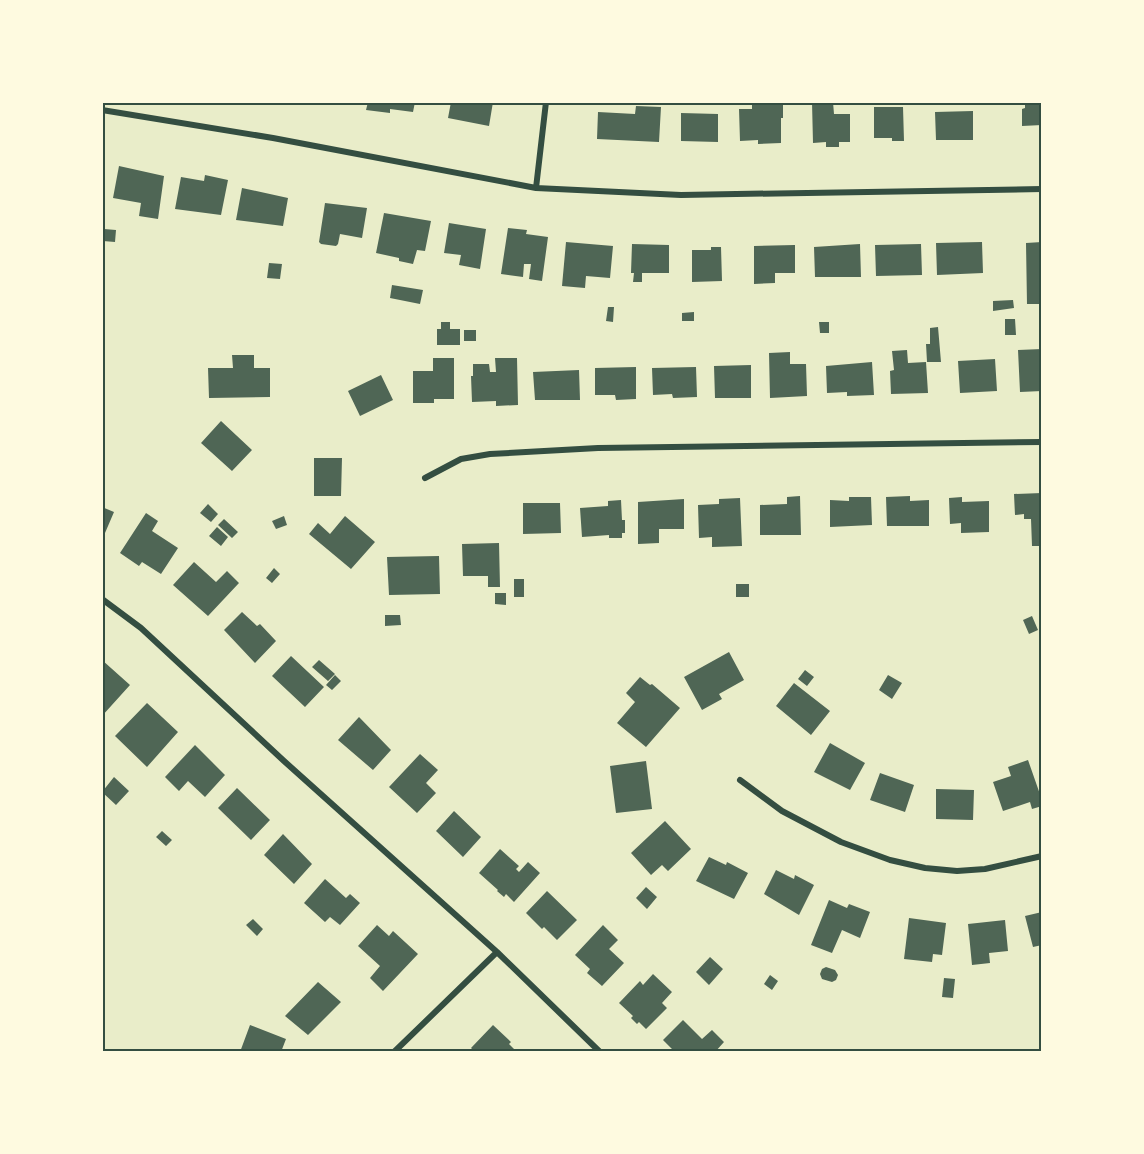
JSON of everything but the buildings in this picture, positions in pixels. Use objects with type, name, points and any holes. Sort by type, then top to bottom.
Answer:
[{"type":"street","points":[[536,188],[546,102]]},
{"type":"street","points":[[102,110],[273,138],[536,188],[681,195],[1042,189]]},
{"type":"street","points":[[424,478],[461,459],[527,451],[1042,442]]},
{"type":"street","points":[[102,599],[141,628],[284,761],[497,952],[600,1052]]},
{"type":"street","points":[[740,780],[782,811],[841,842],[890,860],[925,868],[957,871],[985,869],[1042,856]]},
{"type":"street","points":[[394,1052],[497,952]]}]
